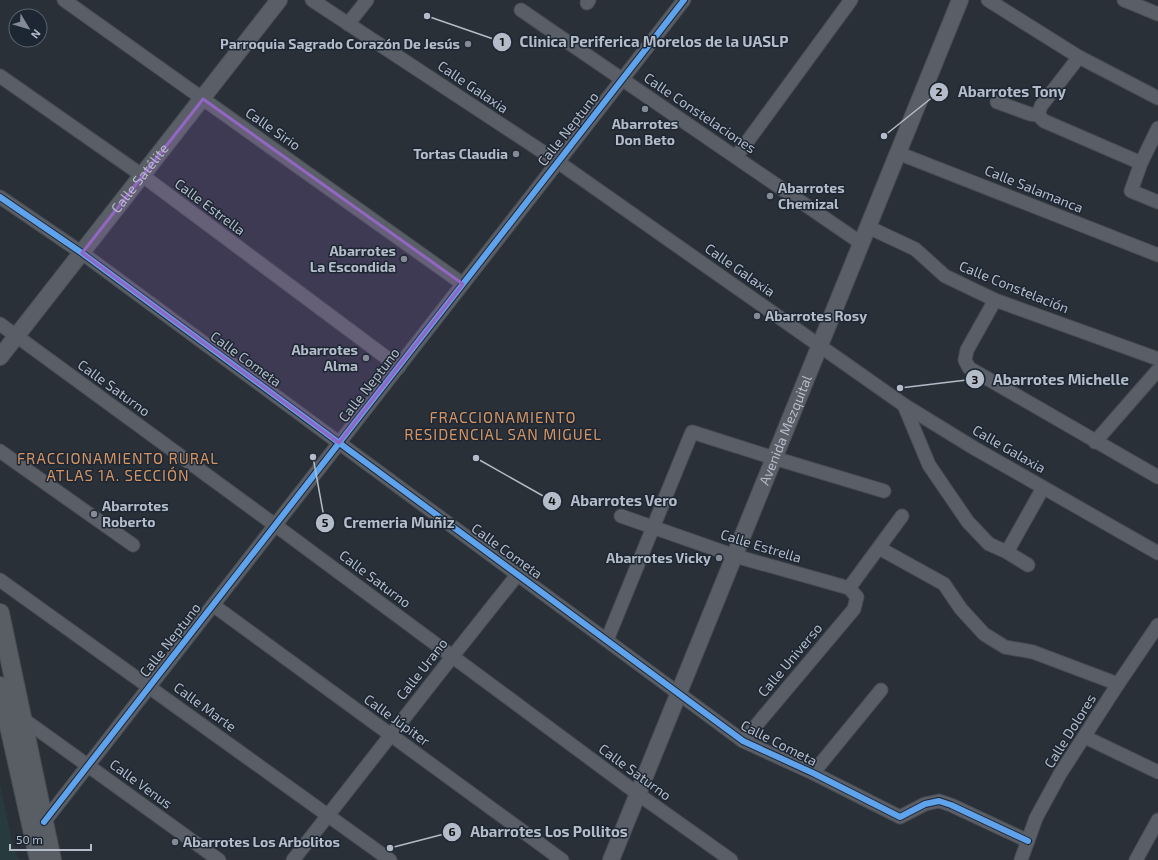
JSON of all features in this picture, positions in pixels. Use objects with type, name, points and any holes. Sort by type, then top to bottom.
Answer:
[{"type":"main road","points":[[0,613],[4,654],[22,719],[44,822],[44,859]]},
{"type":"main road","points":[[0,686],[44,859]]},
{"type":"street","name":"Calle Sirio","points":[[64,0],[463,284]]},
{"type":"street","name":"Calle Satélite","points":[[0,357],[279,0]]},
{"type":"street","name":"Calle Galaxia","points":[[312,0],[558,162],[904,405],[974,448],[1158,553]]},
{"type":"street","points":[[348,24],[367,0]]},
{"type":"street","name":"Calle Neptuno","points":[[44,822],[684,0]]},
{"type":"street","points":[[736,157],[851,0]]},
{"type":"street","name":"Avenida Mezquital","points":[[611,860],[960,0]]},
{"type":"street","points":[[988,0],[1078,58],[1158,98]]},
{"type":"street","points":[[1124,0],[1158,14]]},
{"type":"street","name":"Calle Constelaciones","points":[[521,10],[861,243]]},
{"type":"street","points":[[1038,115],[1041,106],[1078,58]]},
{"type":"street","name":"Calle Estrella","points":[[0,76],[142,176],[399,367]]},
{"type":"street","points":[[997,102],[1030,114],[1038,115],[1044,121],[1141,163]]},
{"type":"street","points":[[1158,128],[1141,163],[1131,191],[1158,202]]},
{"type":"street","name":"Calle Salamanca","points":[[898,153],[1158,255]]},
{"type":"street","name":"Calle Cometa","points":[[0,197],[82,253],[743,741],[813,773],[900,817],[925,804],[939,801],[952,805],[1028,841]]},
{"type":"street","name":"Calle Constelación","points":[[868,227],[915,249],[945,276],[995,300],[1158,359]]},
{"type":"street","points":[[995,300],[967,350],[965,360],[969,368],[1158,477]]},
{"type":"street","name":"Calle Saturno","points":[[0,324],[275,525],[638,794],[731,860]]},
{"type":"street","points":[[1095,442],[1158,370]]},
{"type":"street","points":[[904,405],[929,465],[968,522],[989,544],[1007,552],[1028,565]]},
{"type":"street","points":[[607,640],[692,432],[884,491]]},
{"type":"street","points":[[0,451],[133,544]]},
{"type":"street","points":[[1007,552],[1043,488]]},
{"type":"street","name":"Calle Estrella","points":[[621,516],[735,556],[853,593]]},
{"type":"street","name":"Calle Universo","points":[[743,741],[854,609],[853,593],[879,548],[902,516]]},
{"type":"street","points":[[879,548],[944,584],[961,609],[984,634],[1005,647],[1033,652],[1118,684]]},
{"type":"street","name":"Calle Urano","points":[[294,860],[518,574]]},
{"type":"street","name":"Calle Marte","points":[[0,580],[390,860]]},
{"type":"street","name":"Calle Júpiter","points":[[213,605],[562,860]]},
{"type":"street","name":"Calle Dolores","points":[[1021,860],[1036,818],[1060,774],[1158,625]]},
{"type":"street","points":[[813,773],[881,690]]},
{"type":"street","name":"Calle Venus","points":[[5,706],[219,860]]},
{"type":"street","points":[[1085,736],[1158,772]]},
{"type":"street","points":[[1136,860],[1158,820]]},
{"type":"highlighted area","points":[[203,99],[463,284],[339,443],[82,253]]},
{"type":"green space","points":[[0,785],[13,846],[19,859],[27,860],[0,860]]},
{"type":"cycle path","points":[[44,822],[684,0]]},
{"type":"cycle path","points":[[0,197],[82,253],[743,741],[813,773],[900,817],[925,804],[939,801],[951,805],[1028,841]]},
{"type":"place","name":"Clinica Periferica Morelos de la UASLP","points":[[427,16]]},
{"type":"place","name":"Parroquia Sagrado Corazón De Jesús","points":[[468,44]]},
{"type":"place","name":"Abarrotes Don Beto","points":[[645,109]]},
{"type":"place","name":"Abarrotes Tony","points":[[884,136]]},
{"type":"place","name":"Tortas Claudia","points":[[516,154]]},
{"type":"place","name":"Abarrotes Chemizal","points":[[770,196]]},
{"type":"place","name":"Abarrotes La Escondida","points":[[404,259]]},
{"type":"place","name":"Abarrotes Rosy","points":[[757,316]]},
{"type":"place","name":"Abarrotes Alma","points":[[366,358]]},
{"type":"place","name":"Abarrotes Michelle","points":[[900,388]]},
{"type":"place","name":"Cremeria Muñiz","points":[[313,457]]},
{"type":"place","name":"Abarrotes Vero","points":[[476,458]]},
{"type":"place","name":"Abarrotes Roberto","points":[[94,514]]},
{"type":"place","name":"Abarrotes Vicky","points":[[719,558]]},
{"type":"place","name":"Abarrotes Los Arbolitos","points":[[175,842]]},
{"type":"place","name":"Abarrotes Los Pollitos","points":[[390,848]]},
{"type":"district","name":"FRACCIONAMIENTO RESIDENCIAL SAN MIGUEL","points":[[503,426]]},
{"type":"district","name":"FRACCIONAMIENTO RURAL ATLAS 1A. SECCIÓN","points":[[118,468]]}]
